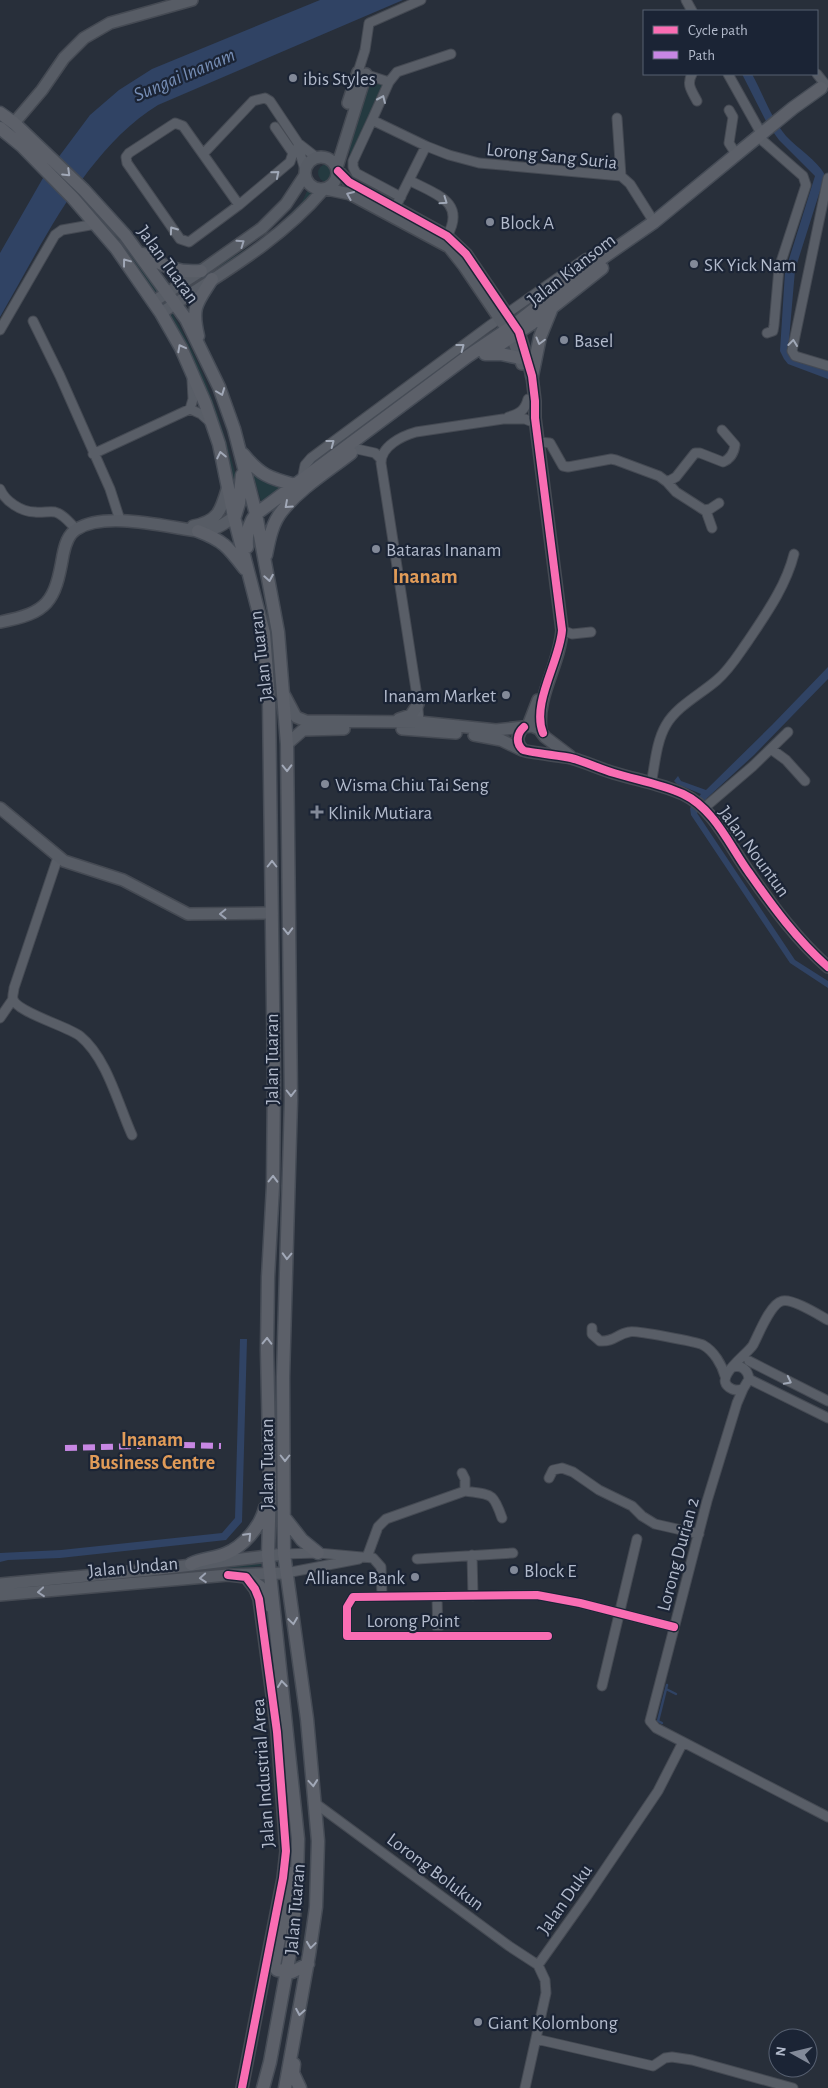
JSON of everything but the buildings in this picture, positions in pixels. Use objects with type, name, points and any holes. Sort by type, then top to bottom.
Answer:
[{"type":"main road","name":"Jalan Kiansom","points":[[266,560],[271,533],[281,511],[308,486],[486,354],[510,326],[552,308],[630,246],[648,235],[825,85]]},
{"type":"main road","name":"Jalan Tuaran","points":[[0,113],[14,123],[134,272],[182,348],[219,444],[234,517],[264,633],[269,701],[274,1116],[266,1390],[270,1487],[268,1555],[298,1839],[292,1942],[270,2062],[263,2088]]},
{"type":"main road","name":"Jalan Tuaran","points":[[0,128],[84,190],[138,251],[168,292],[201,348],[219,387],[241,452],[266,560],[278,632],[285,696],[287,744],[291,1107],[284,1350],[284,1554],[307,1720],[318,1841],[316,1907],[286,2088]]},
{"type":"main road","name":"Jalan Kiansom","points":[[256,514],[557,290],[654,222],[736,154],[764,137]]},
{"type":"main road","points":[[138,251],[167,268],[178,271],[201,271]]},
{"type":"main road","points":[[201,348],[195,323],[196,311],[198,299],[212,279]]},
{"type":"main road","points":[[532,376],[540,337],[552,308]]},
{"type":"main road","points":[[486,354],[501,354],[520,358]]},
{"type":"main road","points":[[241,452],[255,469],[269,478],[298,482]]},
{"type":"main road","points":[[234,517],[239,503],[242,484],[241,452]]},
{"type":"main road","points":[[250,574],[247,532],[250,521],[256,514]]},
{"type":"main road","points":[[198,531],[218,539],[228,547],[250,574]]},
{"type":"main road","points":[[191,1564],[199,1560],[224,1554],[244,1540],[263,1518],[270,1487]]},
{"type":"main road","points":[[284,1517],[302,1540],[318,1552]]},
{"type":"main road","points":[[246,1577],[263,1591],[274,1615]]},
{"type":"main road","points":[[298,1839],[274,1962],[275,1969],[286,1972],[292,1972],[308,1964]]},
{"type":"main road","points":[[295,2039],[293,2073],[300,2088]]},
{"type":"street","points":[[14,123],[42,90],[64,58],[84,38],[110,24],[192,0]]},
{"type":"street","points":[[161,313],[290,224],[325,189],[334,184],[362,73],[369,23],[421,0]]},
{"type":"street","points":[[400,197],[356,173],[353,161],[389,82],[397,72],[451,54]]},
{"type":"street","points":[[362,73],[389,82]]},
{"type":"street","points":[[153,302],[262,228],[279,213],[310,161],[321,157],[336,143],[362,73]]},
{"type":"street","points":[[692,75],[689,81],[690,88],[697,101]]},
{"type":"street","points":[[729,75],[764,137],[803,176],[806,185],[779,268],[774,325],[772,331],[767,332]]},
{"type":"street","points":[[203,154],[253,101],[258,98],[265,98],[270,101],[298,143],[309,184],[318,189],[350,194],[449,248],[510,326],[520,358],[528,398],[559,630],[542,689],[526,727],[518,734],[518,738],[528,751],[543,745],[540,722],[545,690],[561,641],[562,630],[538,442],[532,376],[510,326],[466,254],[447,236],[395,209],[345,179],[337,169],[298,143]]},
{"type":"street","points":[[728,110],[733,117],[729,143],[736,154]]},
{"type":"street","points":[[617,118],[621,176]]},
{"type":"street","name":"Lorong Sang Suria","points":[[372,120],[426,146],[449,155],[479,163],[621,176],[630,184],[654,222]]},
{"type":"street","points":[[238,206],[183,126],[175,122],[129,152],[126,156],[127,162],[180,239],[189,242],[238,206],[290,162],[293,153],[275,127]]},
{"type":"street","points":[[395,209],[426,146]]},
{"type":"street","points":[[828,178],[792,351],[795,356],[828,366]]},
{"type":"street","points":[[409,180],[450,203],[454,212],[452,228],[447,236]]},
{"type":"street","points":[[0,330],[56,235],[62,230],[96,224]]},
{"type":"street","points":[[33,322],[60,376],[115,500],[120,520]]},
{"type":"street","points":[[93,454],[190,409],[193,399],[191,370]]},
{"type":"street","points":[[503,419],[526,408],[528,398]]},
{"type":"street","points":[[190,409],[201,414],[213,425]]},
{"type":"street","points":[[479,736],[423,725],[419,722],[381,458],[386,449],[411,434],[503,419],[525,419],[530,421]]},
{"type":"street","points":[[667,482],[676,477],[694,453],[700,453],[723,462],[727,460],[734,451],[735,445],[722,430]]},
{"type":"street","points":[[538,442],[550,443],[563,466],[568,467],[611,459],[660,476],[676,492],[706,511],[712,528]]},
{"type":"street","points":[[357,449],[374,453],[381,458]]},
{"type":"street","points":[[181,529],[205,524],[215,517],[222,507],[228,486]]},
{"type":"street","points":[[0,489],[3,495],[22,509],[32,512],[56,512],[76,529]]},
{"type":"street","points":[[706,511],[719,503]]},
{"type":"street","points":[[0,622],[23,617],[42,608],[49,600],[55,591],[68,539],[76,529],[93,523],[120,520],[198,531],[218,529],[234,517]]},
{"type":"street","points":[[651,784],[660,740],[667,724],[686,705],[730,668],[771,606],[790,570],[794,554]]},
{"type":"street","points":[[562,630],[572,634],[590,632]]},
{"type":"street","name":"Jalan Nountun","points":[[285,696],[296,717],[306,721],[419,722],[496,730],[536,727],[552,743],[573,759]]},
{"type":"street","points":[[385,722],[411,715],[417,700]]},
{"type":"street","points":[[417,700],[423,712],[434,723]]},
{"type":"street","name":"Jalan Nountun","points":[[287,744],[303,730],[406,729],[479,736],[501,740],[528,751],[573,759],[668,789],[692,799],[704,808],[750,874],[798,936],[813,954],[828,967]]},
{"type":"street","points":[[704,808],[788,732]]},
{"type":"street","points":[[771,749],[786,760],[805,781]]},
{"type":"street","points":[[0,808],[64,861],[123,880],[188,914],[272,913]]},
{"type":"street","points":[[0,1018],[13,999],[14,988],[58,857]]},
{"type":"street","points":[[13,999],[18,1007],[67,1028],[81,1037],[95,1052],[107,1073],[132,1135]]},
{"type":"street","points":[[726,1380],[733,1367],[752,1347],[775,1305],[783,1301],[790,1301],[828,1320]]},
{"type":"street","points":[[592,1328],[592,1334],[600,1341],[609,1342],[630,1331],[702,1344],[715,1357],[737,1403]]},
{"type":"street","points":[[726,1380],[736,1390],[743,1389],[748,1375],[752,1347]]},
{"type":"street","points":[[749,1361],[828,1401]]},
{"type":"street","points":[[733,1367],[741,1367],[748,1375],[828,1418]]},
{"type":"street","name":"Lorong Durian 2","points":[[743,1389],[737,1403],[699,1534],[650,1721],[656,1728],[828,1817]]},
{"type":"street","points":[[549,1478],[553,1470],[562,1468],[573,1472],[599,1490],[632,1506],[642,1516],[655,1524],[699,1534]]},
{"type":"street","points":[[462,1473],[466,1491]]},
{"type":"street","points":[[367,1557],[378,1527],[386,1519],[466,1491],[491,1495],[497,1502],[502,1518]]},
{"type":"street","points":[[602,1686],[637,1539]]},
{"type":"street","points":[[284,1554],[318,1552],[373,1558],[382,1567],[382,1596],[537,1595],[580,1603],[674,1627]]},
{"type":"street","points":[[417,1559],[513,1553]]},
{"type":"street","name":"Jalan Undan","points":[[0,1584],[284,1554]]},
{"type":"street","points":[[472,1555],[474,1596]]},
{"type":"street","points":[[286,1573],[367,1557]]},
{"type":"street","name":"Jalan Undan","points":[[0,1595],[228,1575],[286,1573]]},
{"type":"street","points":[[228,1575],[246,1577]]},
{"type":"street","name":"Jalan Industrial Area","points":[[242,2088],[283,1878],[286,1838],[278,1732],[265,1632],[259,1599],[255,1589],[246,1577]]},
{"type":"street","name":"Lorong Point","points":[[382,1596],[353,1597],[347,1607],[347,1636],[548,1636]]},
{"type":"street","points":[[437,1596],[438,1636]]},
{"type":"street","name":"Jalan Duku","points":[[538,1964],[658,1791],[683,1742]]},
{"type":"street","name":"Lorong Bolukun","points":[[315,1803],[509,1946],[538,1964]]},
{"type":"street","points":[[525,2088],[547,1985],[538,1964]]},
{"type":"street","points":[[536,2039],[653,2066],[665,2058],[672,2057],[697,2061],[792,2088]]},
{"type":"green space","points":[[370,78],[392,84],[391,88],[386,86],[351,169],[350,146],[352,135],[358,111]]},
{"type":"green space","points":[[327,164],[335,169],[336,173],[331,181],[327,182],[319,177],[318,173],[323,165]]},
{"type":"green space","points":[[311,183],[320,192],[243,255],[178,291],[254,244],[281,223],[302,202]]},
{"type":"green space","points":[[81,198],[122,243],[159,293],[152,291]]},
{"type":"green space","points":[[172,313],[194,354],[219,418],[238,484],[236,496],[228,451],[211,399],[171,315]]},
{"type":"green space","points":[[253,474],[268,482],[285,486],[261,501]]},
{"type":"green space","points":[[261,1564],[261,1566],[0,1589]]},
{"type":"water","name":"Sungai Inanam","points":[[320,0],[403,0],[158,105],[132,124],[108,147],[67,201],[0,317],[0,253],[43,178],[90,115],[119,90],[152,69]]},
{"type":"water","points":[[743,75],[752,75],[772,114],[786,136],[817,164],[825,175],[795,270],[788,352],[828,370],[828,379],[788,364],[780,351],[785,272],[815,176],[779,140],[768,125]]},
{"type":"water","points":[[828,667],[828,679],[754,755],[707,798],[697,813],[795,960],[828,981],[828,988],[790,963],[691,815],[690,808],[701,794],[674,781],[678,776],[681,781],[706,790]]},
{"type":"water","points":[[240,1339],[247,1339],[242,1522],[226,1540],[60,1558],[0,1562],[0,1553],[61,1550],[222,1533],[235,1518]]},
{"type":"waterway","points":[[662,1723],[658,1721],[667,1685]]},
{"type":"waterway","points":[[666,1689],[676,1694]]},
{"type":"marked path","points":[[147,1444],[221,1446]]},
{"type":"marked path","points":[[65,1448],[141,1446]]},
{"type":"cycle path","points":[[338,171],[349,182],[447,236],[466,254],[519,332],[532,376],[535,418],[562,630],[543,695],[540,721],[543,733]]},
{"type":"cycle path","points":[[524,727],[518,738],[520,747],[523,750],[567,757],[666,787],[694,801],[713,819],[786,923],[828,967]]},
{"type":"cycle path","points":[[228,1575],[246,1577],[255,1589],[259,1599],[277,1732],[286,1851],[283,1878],[242,2088]]},
{"type":"cycle path","points":[[548,1636],[347,1636],[347,1607],[353,1597],[537,1595],[580,1603],[674,1627]]},
{"type":"place","name":"ibis Styles","points":[[293,78]]},
{"type":"place","name":"Block A","points":[[490,222]]},
{"type":"place","name":"SK Yick Nam","points":[[694,264]]},
{"type":"place","name":"Basel","points":[[564,340]]},
{"type":"place","name":"Bataras Inanam","points":[[376,549]]},
{"type":"place","name":"Inanam Market","points":[[506,695]]},
{"type":"place","name":"Wisma Chiu Tai Seng","points":[[325,784]]},
{"type":"place","name":"Klinik Mutiara","points":[[317,812]]},
{"type":"place","name":"Block E","points":[[514,1570]]},
{"type":"place","name":"Alliance Bank","points":[[415,1577]]},
{"type":"place","name":"Giant Kolombong","points":[[478,2022]]},
{"type":"district","name":"Inanam","points":[[425,576]]},
{"type":"district","name":"Inanam Business Centre","points":[[152,1450]]}]
